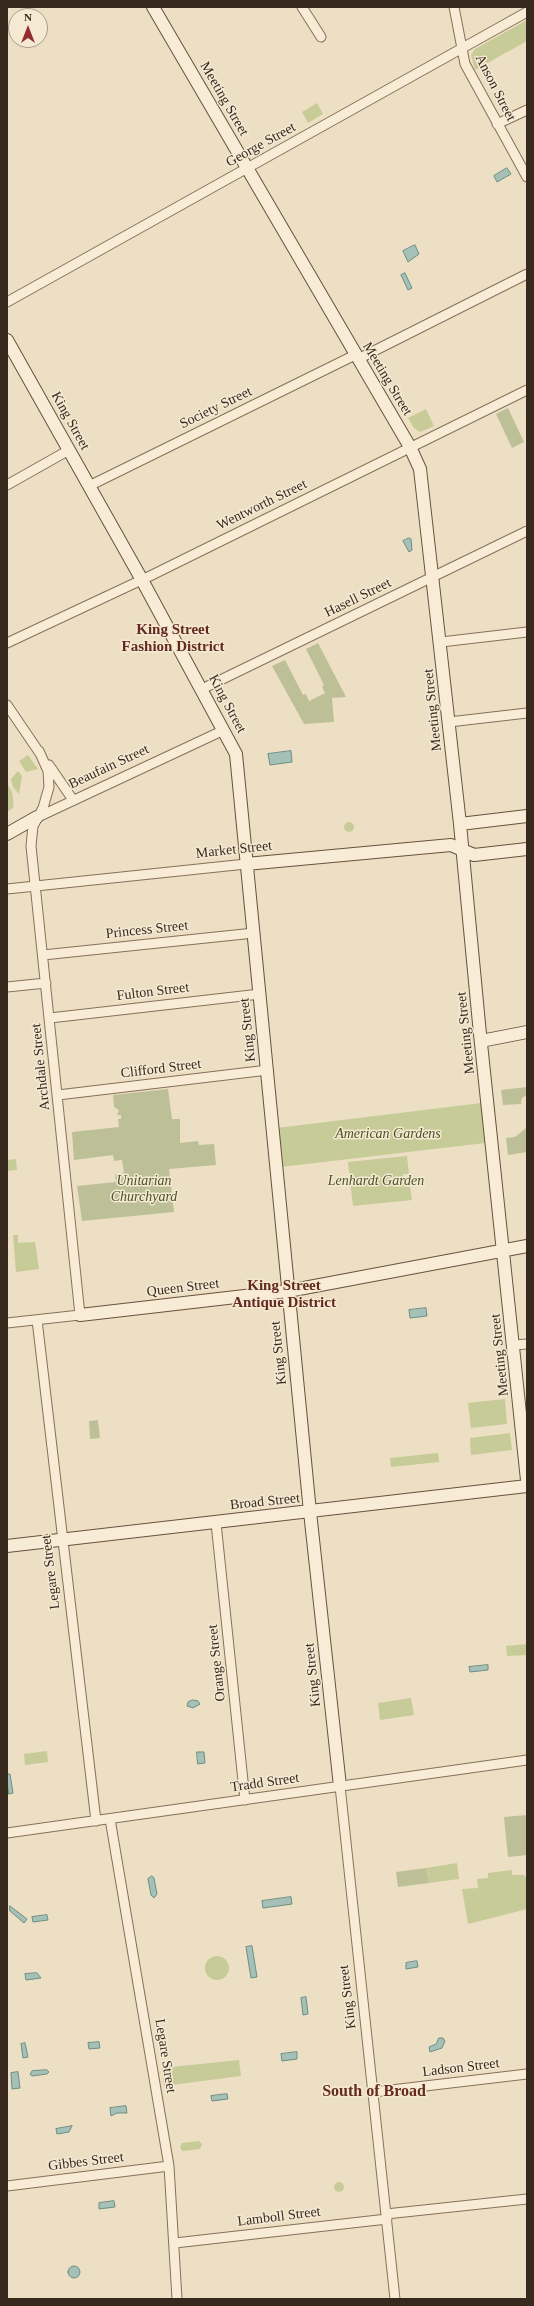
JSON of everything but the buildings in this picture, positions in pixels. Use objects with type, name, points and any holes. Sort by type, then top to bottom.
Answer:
[{"type":"street","name":"Meeting Street","points":[[153,7],[410,448],[422,478],[450,722],[481,1041],[527,1480]]},
{"type":"street","points":[[302,7],[320,37]]},
{"type":"street","name":"Anson Street","points":[[454,7],[460,48],[465,64],[527,177]]},
{"type":"street","name":"George Street","points":[[7,302],[527,12]]},
{"type":"street","points":[[497,124],[527,110]]},
{"type":"street","name":"Society Street","points":[[89,486],[527,274]]},
{"type":"street","name":"King Street","points":[[7,340],[202,689],[237,758],[246,864],[268,1070],[310,1512],[374,2092],[395,2299]]},
{"type":"street","name":"Wentworth Street","points":[[7,643],[142,580],[527,390]]},
{"type":"street","points":[[7,486],[69,450]]},
{"type":"street","name":"Hasell Street","points":[[202,689],[527,531]]},
{"type":"street","points":[[441,642],[527,632]]},
{"type":"street","points":[[7,705],[73,800]]},
{"type":"street","points":[[450,722],[527,713]]},
{"type":"street","name":"Beaufain Street","points":[[7,834],[37,817],[224,730]]},
{"type":"street","name":"Archdale Street","points":[[39,751],[48,771],[49,783],[43,808],[37,817],[31,839],[80,1315]]},
{"type":"street","points":[[460,824],[527,816]]},
{"type":"street","name":"Market Street","points":[[7,889],[451,844],[474,855],[527,849]]},
{"type":"street","name":"Princess Street","points":[[43,955],[254,933]]},
{"type":"street","points":[[7,987],[46,983]]},
{"type":"street","name":"Fulton Street","points":[[50,1018],[260,994]]},
{"type":"street","points":[[481,1041],[527,1032]]},
{"type":"street","name":"Clifford Street","points":[[58,1095],[268,1070]]},
{"type":"street","name":"Queen Street","points":[[7,1323],[288,1291],[527,1246]]},
{"type":"street","name":"Legare Street","points":[[37,1320],[96,1821]]},
{"type":"street","points":[[514,1346],[527,1344]]},
{"type":"street","name":"Broad Street","points":[[7,1546],[527,1486]]},
{"type":"street","name":"Orange Street","points":[[216,1523],[246,1800]]},
{"type":"street","name":"Tradd Street","points":[[7,1833],[527,1760]]},
{"type":"street","name":"Legare Street","points":[[110,1819],[169,2166],[175,2243],[177,2299]]},
{"type":"street","name":"Ladson Street","points":[[374,2092],[527,2074]]},
{"type":"street","name":"Gibbes Street","points":[[7,2186],[169,2166]]},
{"type":"street","name":"Lamboll Street","points":[[175,2243],[527,2199]]},
{"type":"green space","points":[[527,20],[527,41],[475,70],[471,55],[475,49]]},
{"type":"green space","points":[[317,103],[323,114],[308,123],[302,112]]},
{"type":"green space","points":[[508,408],[524,442],[512,448],[496,414]]},
{"type":"green space","points":[[426,409],[434,426],[420,432],[414,428],[408,418]]},
{"type":"green space","points":[[318,643],[346,697],[332,698],[334,722],[304,724],[272,666],[285,660],[303,695],[306,694],[309,701],[325,693],[322,687],[324,685],[306,649]]},
{"type":"green space","points":[[28,755],[38,769],[26,772],[19,761]]},
{"type":"green space","points":[[18,771],[22,776],[19,794],[13,787],[11,779]]},
{"type":"green space","points":[[7,784],[13,795],[13,808],[7,812]]},
{"type":"green space","points":[[347,822],[351,822],[353,823],[353,831],[347,832],[344,829],[344,825]]},
{"type":"green space","points":[[527,1087],[527,1095],[522,1098],[521,1104],[503,1105],[501,1090]]},
{"type":"green space","name":"Unitarian Churchyard","points":[[168,1089],[172,1119],[180,1119],[180,1143],[198,1141],[199,1145],[214,1144],[216,1165],[169,1169],[174,1212],[82,1221],[77,1186],[116,1182],[115,1173],[118,1176],[124,1172],[122,1160],[114,1161],[113,1155],[74,1160],[72,1132],[119,1127],[118,1119],[121,1119],[121,1115],[117,1115],[119,1110],[114,1107],[113,1095]]},
{"type":"green space","name":"American Gardens","points":[[481,1103],[485,1143],[281,1167],[277,1128]]},
{"type":"green space","points":[[526,1128],[527,1152],[508,1155],[506,1138],[515,1137]]},
{"type":"green space","name":"Lenhardt Garden","points":[[407,1156],[409,1174],[403,1174],[404,1187],[410,1186],[412,1200],[353,1206],[348,1162]]},
{"type":"green space","points":[[16,1159],[17,1170],[7,1171],[7,1160]]},
{"type":"green space","points":[[13,1235],[18,1235],[18,1243],[35,1242],[39,1269],[16,1272]]},
{"type":"green space","points":[[505,1399],[507,1424],[471,1428],[468,1403]]},
{"type":"green space","points":[[98,1420],[100,1438],[90,1439],[89,1421]]},
{"type":"green space","points":[[510,1433],[512,1450],[471,1455],[470,1438]]},
{"type":"green space","points":[[438,1453],[439,1462],[391,1467],[390,1458]]},
{"type":"green space","points":[[527,1644],[527,1655],[507,1656],[506,1646]]},
{"type":"green space","points":[[411,1698],[414,1715],[380,1720],[378,1703]]},
{"type":"green space","points":[[47,1751],[48,1762],[25,1765],[24,1754]]},
{"type":"green space","points":[[527,1815],[527,1855],[508,1857],[504,1817]]},
{"type":"green space","points":[[457,1863],[459,1879],[429,1883],[426,1868]]},
{"type":"green space","points":[[426,1868],[429,1883],[398,1887],[396,1872]]},
{"type":"green space","points":[[512,1870],[512,1875],[524,1875],[527,1879],[527,1909],[468,1924],[462,1889],[478,1888],[477,1879],[488,1878],[488,1873]]},
{"type":"green space","points":[[217,1956],[226,1959],[229,1968],[226,1977],[217,1980],[208,1977],[205,1968],[208,1959]]},
{"type":"green space","points":[[239,2060],[241,2076],[164,2086],[162,2068]]},
{"type":"green space","points":[[199,2141],[202,2144],[200,2149],[183,2151],[180,2148],[182,2143]]},
{"type":"green space","points":[[337,2182],[341,2182],[343,2183],[343,2191],[337,2192],[334,2189],[334,2185]]},
{"type":"water","points":[[507,168],[511,174],[497,182],[494,176]]},
{"type":"water","points":[[415,245],[419,254],[408,262],[403,251]]},
{"type":"water","points":[[405,273],[412,288],[408,290],[401,275]]},
{"type":"water","points":[[409,538],[411,539],[412,550],[409,552],[403,541]]},
{"type":"water","points":[[291,751],[292,762],[270,765],[268,754]]},
{"type":"water","points":[[426,1308],[427,1316],[410,1318],[409,1310]]},
{"type":"water","points":[[488,1665],[488,1670],[470,1672],[469,1667]]},
{"type":"water","points":[[193,1700],[198,1701],[200,1704],[193,1708],[187,1706],[188,1702]]},
{"type":"water","points":[[197,1752],[204,1752],[205,1763],[198,1764]]},
{"type":"water","points":[[7,1774],[10,1774],[13,1793],[9,1794]]},
{"type":"water","points":[[152,1876],[154,1878],[157,1894],[154,1898],[151,1895],[148,1879]]},
{"type":"water","points":[[291,1897],[292,1904],[263,1908],[262,1901]]},
{"type":"water","points":[[10,1906],[27,1919],[24,1923],[10,1911]]},
{"type":"water","points":[[47,1915],[48,1920],[33,1922],[32,1917]]},
{"type":"water","points":[[252,1946],[257,1977],[251,1978],[246,1947]]},
{"type":"water","points":[[417,1961],[418,1967],[406,1969],[406,1963]]},
{"type":"water","points":[[37,1973],[41,1978],[26,1980],[25,1974]]},
{"type":"water","points":[[306,1997],[308,2014],[303,2015],[301,1998]]},
{"type":"water","points":[[439,2038],[443,2038],[445,2041],[442,2048],[430,2052],[429,2047],[436,2044]]},
{"type":"water","points":[[99,2042],[100,2048],[89,2049],[88,2043]]},
{"type":"water","points":[[25,2043],[28,2057],[23,2058],[21,2044]]},
{"type":"water","points":[[297,2052],[297,2059],[282,2061],[281,2054]]},
{"type":"water","points":[[47,2070],[49,2072],[47,2074],[32,2076],[30,2074],[32,2071]]},
{"type":"water","points":[[18,2072],[20,2088],[12,2089],[11,2073]]},
{"type":"water","points":[[227,2094],[228,2099],[212,2101],[211,2096]]},
{"type":"water","points":[[126,2106],[127,2113],[117,2113],[111,2116],[110,2108]]},
{"type":"water","points":[[72,2126],[69,2132],[57,2134],[56,2129]]},
{"type":"water","points":[[114,2201],[115,2207],[99,2209],[99,2203]]},
{"type":"water","points":[[74,2266],[78,2268],[80,2272],[78,2276],[74,2278],[70,2276],[68,2272],[70,2268]]},
{"type":"district","name":"King Street Fashion District","points":[[173,638]]},
{"type":"district","name":"King Street Antique District","points":[[284,1294]]},
{"type":"district","name":"South of Broad","points":[[374,2092]]}]
